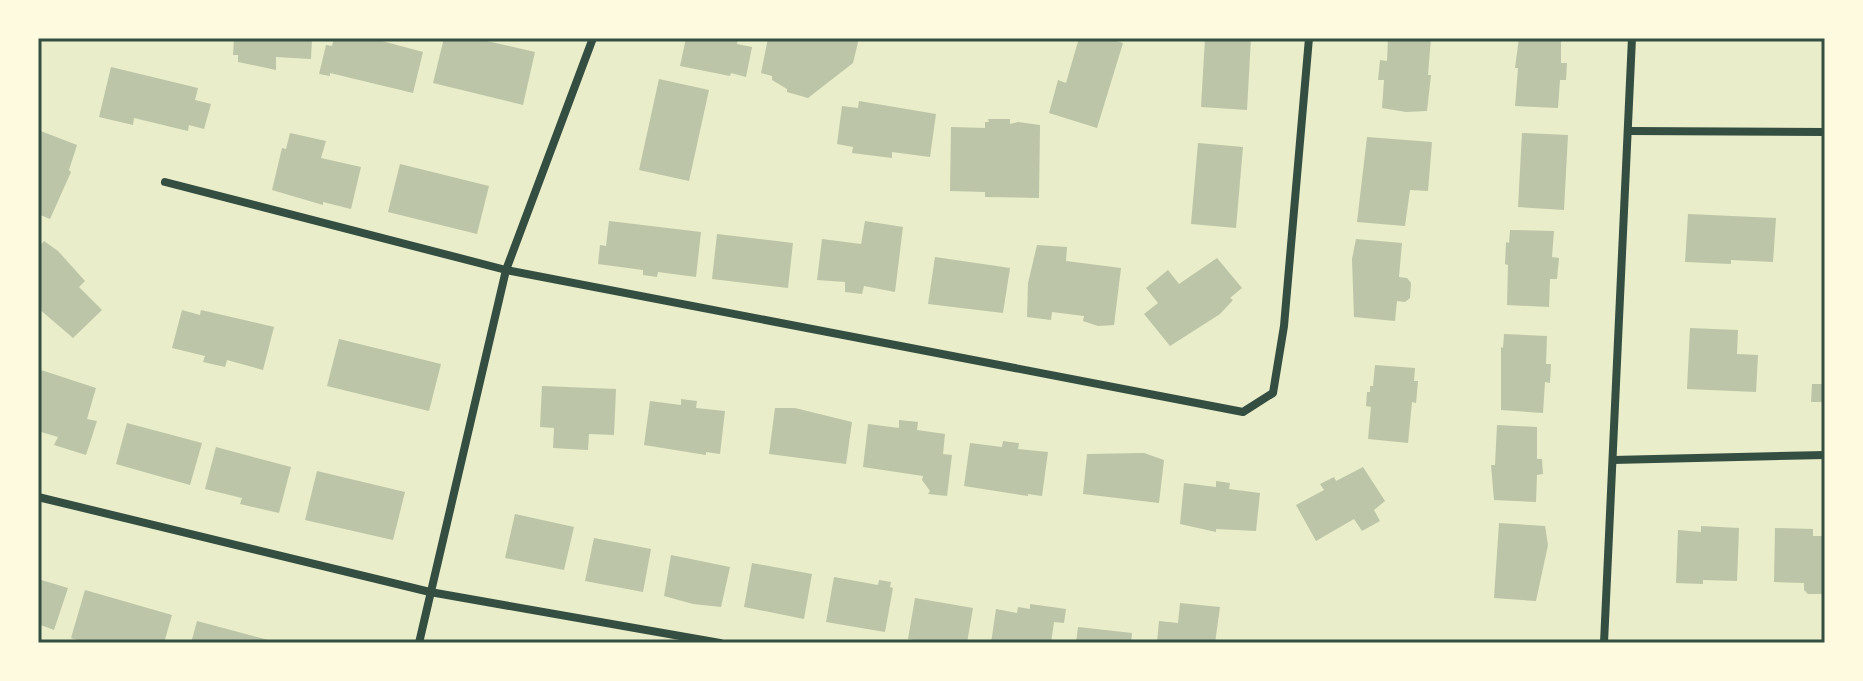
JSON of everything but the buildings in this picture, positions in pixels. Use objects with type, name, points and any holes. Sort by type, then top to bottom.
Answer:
[{"type":"street","points":[[419,643],[506,270],[593,38]]},
{"type":"street","points":[[165,182],[506,270],[1243,412],[1273,393],[1284,326],[1309,38]]},
{"type":"street","points":[[1604,643],[1632,38]]},
{"type":"street","points":[[1628,131],[1825,132]]},
{"type":"street","points":[[1613,460],[1825,455]]},
{"type":"street","points":[[38,497],[430,592],[720,643]]}]
